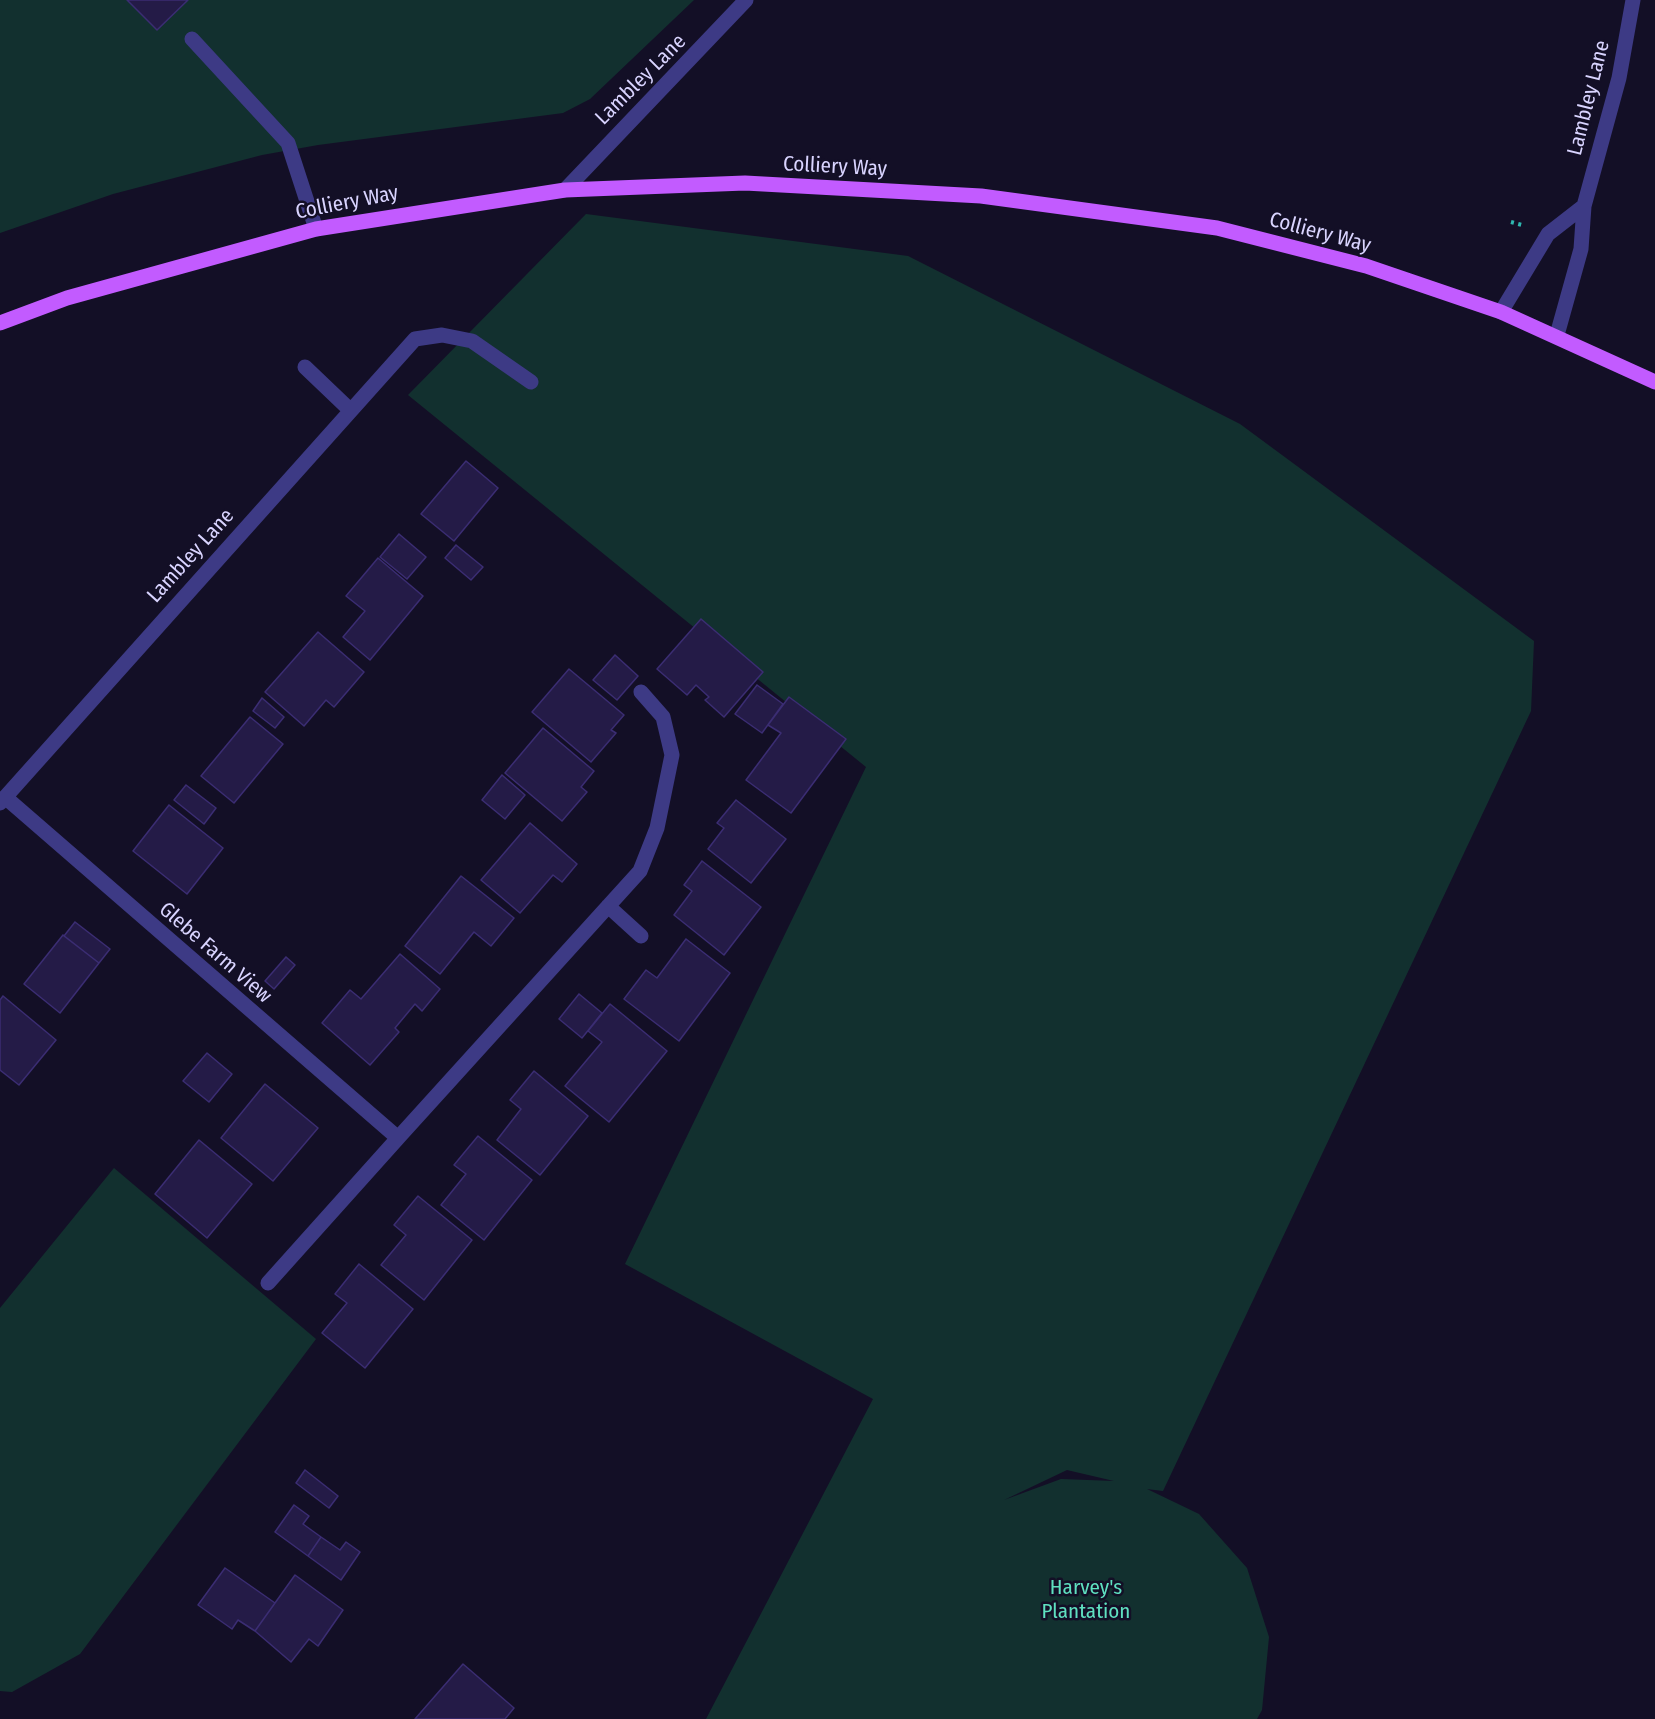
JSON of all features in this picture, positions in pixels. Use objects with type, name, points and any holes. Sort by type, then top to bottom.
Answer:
[{"type":"main road","name":"Colliery Way","points":[[0,323],[67,298],[316,228],[566,190],[745,183],[981,196],[1217,228],[1366,266],[1501,312],[1557,335],[1655,382]]},
{"type":"street","name":"Lambley Lane","points":[[566,190],[746,0]]},
{"type":"street","name":"Lambley Lane","points":[[1557,335],[1581,249],[1584,206],[1618,78],[1633,0]]},
{"type":"street","points":[[192,39],[288,143],[316,228]]},
{"type":"street","points":[[1501,312],[1548,234],[1584,206]]},
{"type":"street","name":"Lambley Lane","points":[[3,800],[415,339],[442,335],[472,341],[531,382]]},
{"type":"street","points":[[305,367],[350,410]]},
{"type":"street","points":[[268,1284],[640,871],[657,828],[672,755],[663,717],[641,692]]},
{"type":"street","name":"Glebe Farm View","points":[[3,800],[398,1138]]},
{"type":"street","points":[[608,906],[641,936]]},
{"type":"green space","points":[[0,0],[694,0],[590,99],[563,113],[318,145],[262,155],[113,194],[0,233]]},
{"type":"green space","name":"Harvey's Plantation","points":[[586,214],[908,256],[1240,424],[1534,641],[1531,711],[1163,1491],[1147,1489],[1199,1514],[1247,1568],[1269,1637],[1262,1710],[1257,1719],[706,1719],[873,1399],[625,1264],[866,767],[408,395]],"holes":[[[1067,1470],[1114,1481],[1061,1479],[1004,1500]]]},
{"type":"green space","points":[[114,1168],[316,1339],[80,1654],[12,1692],[0,1691],[0,1308]]},
{"type":"building","points":[[127,0],[188,0],[157,30]]},
{"type":"building","points":[[466,461],[498,488],[454,541],[421,514]]},
{"type":"building","points":[[399,534],[426,557],[407,579],[380,557]]},
{"type":"building","points":[[456,545],[483,567],[471,580],[445,558]]},
{"type":"building","points":[[378,558],[423,596],[370,660],[343,637],[365,611],[346,596]]},
{"type":"building","points":[[701,619],[763,672],[724,717],[705,700],[709,697],[696,685],[687,695],[657,669]]},
{"type":"building","points":[[318,632],[364,672],[334,707],[326,700],[304,726],[265,692]]},
{"type":"building","points":[[615,655],[638,676],[617,700],[593,680]]},
{"type":"building","points":[[569,669],[624,715],[611,730],[616,733],[591,762],[532,712]]},
{"type":"building","points":[[757,685],[783,704],[762,733],[735,714]]},
{"type":"building","points":[[789,697],[846,739],[791,813],[746,780],[781,733],[768,725]]},
{"type":"building","points":[[262,698],[284,717],[275,728],[253,711]]},
{"type":"building","points":[[250,717],[283,744],[234,803],[201,776]]},
{"type":"building","points":[[543,728],[594,771],[581,787],[587,792],[562,821],[505,773]]},
{"type":"building","points":[[502,775],[525,795],[505,819],[482,800]]},
{"type":"building","points":[[186,785],[216,808],[204,824],[174,800]]},
{"type":"building","points":[[736,800],[786,839],[751,883],[708,849],[724,828],[717,823]]},
{"type":"building","points":[[169,805],[223,848],[187,894],[133,851]]},
{"type":"building","points":[[530,823],[577,864],[562,882],[553,875],[520,913],[481,880]]},
{"type":"building","points":[[702,861],[761,907],[724,955],[674,915],[692,891],[684,885]]},
{"type":"building","points":[[461,876],[514,918],[491,946],[474,932],[440,974],[405,946]]},
{"type":"building","points":[[75,922],[110,949],[99,963],[64,936]]},
{"type":"building","points":[[63,935],[99,963],[60,1013],[24,984]]},
{"type":"building","points":[[686,939],[730,973],[679,1041],[624,999],[646,970],[657,978]]},
{"type":"building","points":[[400,954],[440,989],[422,1011],[415,1004],[395,1028],[399,1032],[370,1065],[322,1023],[350,990],[361,999]]},
{"type":"building","points":[[286,957],[295,965],[274,989],[265,981]]},
{"type":"building","points":[[579,994],[602,1013],[582,1038],[559,1019]]},
{"type":"building","points":[[3,996],[56,1040],[19,1085],[0,1070],[0,1000]]},
{"type":"building","points":[[610,1004],[667,1051],[609,1122],[565,1086],[602,1042],[588,1031]]},
{"type":"building","points":[[207,1053],[232,1074],[209,1102],[183,1081]]},
{"type":"building","points":[[534,1071],[588,1116],[540,1175],[497,1140],[521,1109],[510,1100]]},
{"type":"building","points":[[265,1084],[318,1128],[273,1181],[221,1138]]},
{"type":"building","points":[[478,1136],[532,1180],[484,1240],[441,1205],[466,1174],[454,1165]]},
{"type":"building","points":[[199,1140],[252,1184],[207,1238],[155,1194]]},
{"type":"building","points":[[418,1196],[472,1240],[424,1300],[381,1265],[406,1235],[394,1225]]},
{"type":"building","points":[[359,1264],[413,1309],[365,1368],[322,1333],[347,1303],[335,1294]]},
{"type":"building","points":[[305,1470],[338,1496],[329,1508],[296,1483]]},
{"type":"building","points":[[294,1505],[309,1516],[303,1524],[321,1537],[308,1556],[275,1532]]},
{"type":"building","points":[[321,1537],[340,1550],[346,1542],[360,1552],[341,1580],[308,1556]]},
{"type":"building","points":[[225,1568],[275,1603],[255,1631],[238,1620],[232,1629],[198,1605]]},
{"type":"building","points":[[295,1575],[343,1610],[318,1646],[309,1639],[291,1662],[255,1631]]},
{"type":"building","points":[[463,1664],[514,1708],[505,1719],[415,1719]]}]
